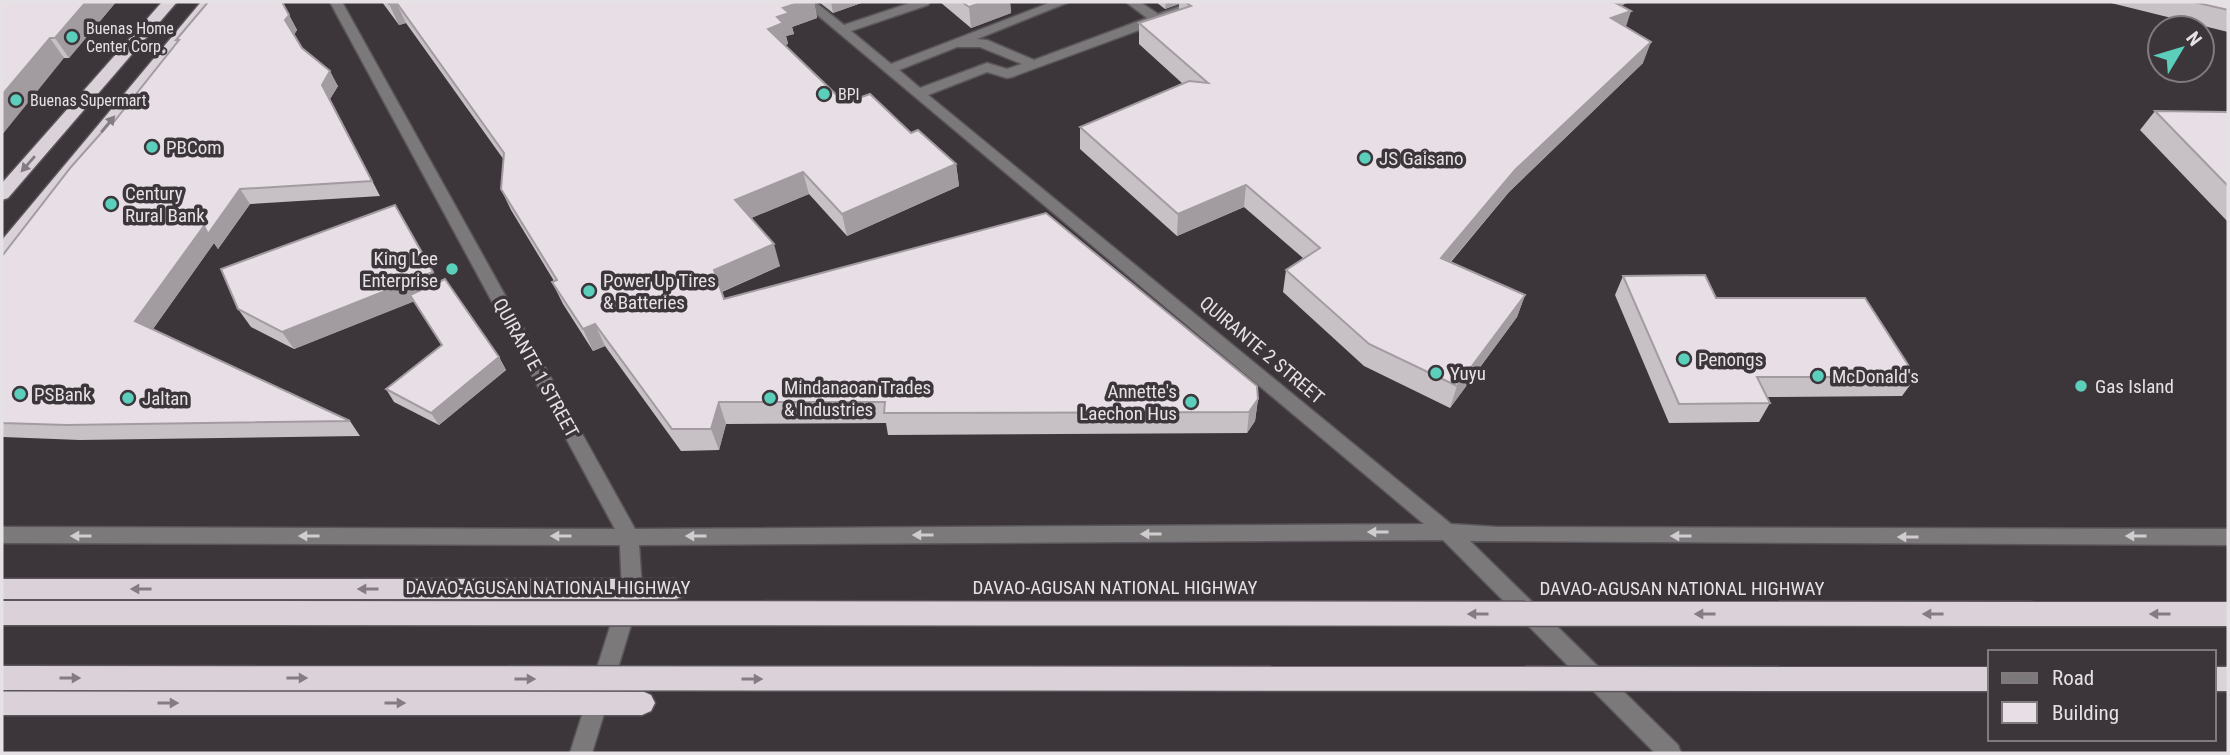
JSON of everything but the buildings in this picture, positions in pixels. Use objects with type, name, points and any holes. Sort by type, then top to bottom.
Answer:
[{"type":"highway","points":[[2,194],[170,2]]},
{"type":"highway","points":[[2,252],[209,2]]},
{"type":"highway","name":"DAVAO-AGUSAN NATIONAL HIGHWAY","points":[[2,589],[675,589]]},
{"type":"highway","name":"DAVAO-AGUSAN NATIONAL HIGHWAY","points":[[2,613],[2228,614]]},
{"type":"highway","points":[[2,678],[1988,679]]},
{"type":"highway","points":[[2,703],[642,703]]},
{"type":"street","name":"QUIRANTE 1 STREET","points":[[336,2],[629,536],[632,589],[582,753]]},
{"type":"street","name":"QUIRANTE 2 STREET","points":[[808,2],[1447,532],[1670,753]]},
{"type":"street","points":[[842,30],[924,2]]},
{"type":"street","points":[[890,69],[1063,2]]},
{"type":"street","points":[[1132,2],[1156,19]]},
{"type":"street","points":[[920,93],[987,67],[1007,74],[1203,2]]},
{"type":"street","points":[[955,43],[982,43],[1033,64]]},
{"type":"street","points":[[2,536],[1447,532],[1691,537],[2228,537]]},
{"type":"place","name":"Buenas Home Center Corp.","points":[[72,37]]},
{"type":"place","name":"BPI","points":[[824,94]]},
{"type":"place","name":"Buenas Supermart","points":[[16,100]]},
{"type":"place","name":"PBCom","points":[[152,147]]},
{"type":"place","name":"JS Gaisano","points":[[1365,158]]},
{"type":"place","name":"Century Rural Bank","points":[[111,204]]},
{"type":"place","name":"King Lee Enterprise","points":[[452,269]]},
{"type":"place","name":"Power Up Tires & Batteries","points":[[589,291]]},
{"type":"place","name":"Penongs","points":[[1684,359]]},
{"type":"place","name":"Yuyu","points":[[1436,373]]},
{"type":"place","name":"McDonald's","points":[[1818,376]]},
{"type":"place","name":"Gas Island","points":[[2081,386]]},
{"type":"place","name":"PSBank","points":[[20,394]]},
{"type":"place","name":"Jaltan","points":[[128,398]]},
{"type":"place","name":"Mindanaoan Trades & Industries","points":[[770,398]]},
{"type":"place","name":"Annette's Laechon Hus","points":[[1191,402]]}]
